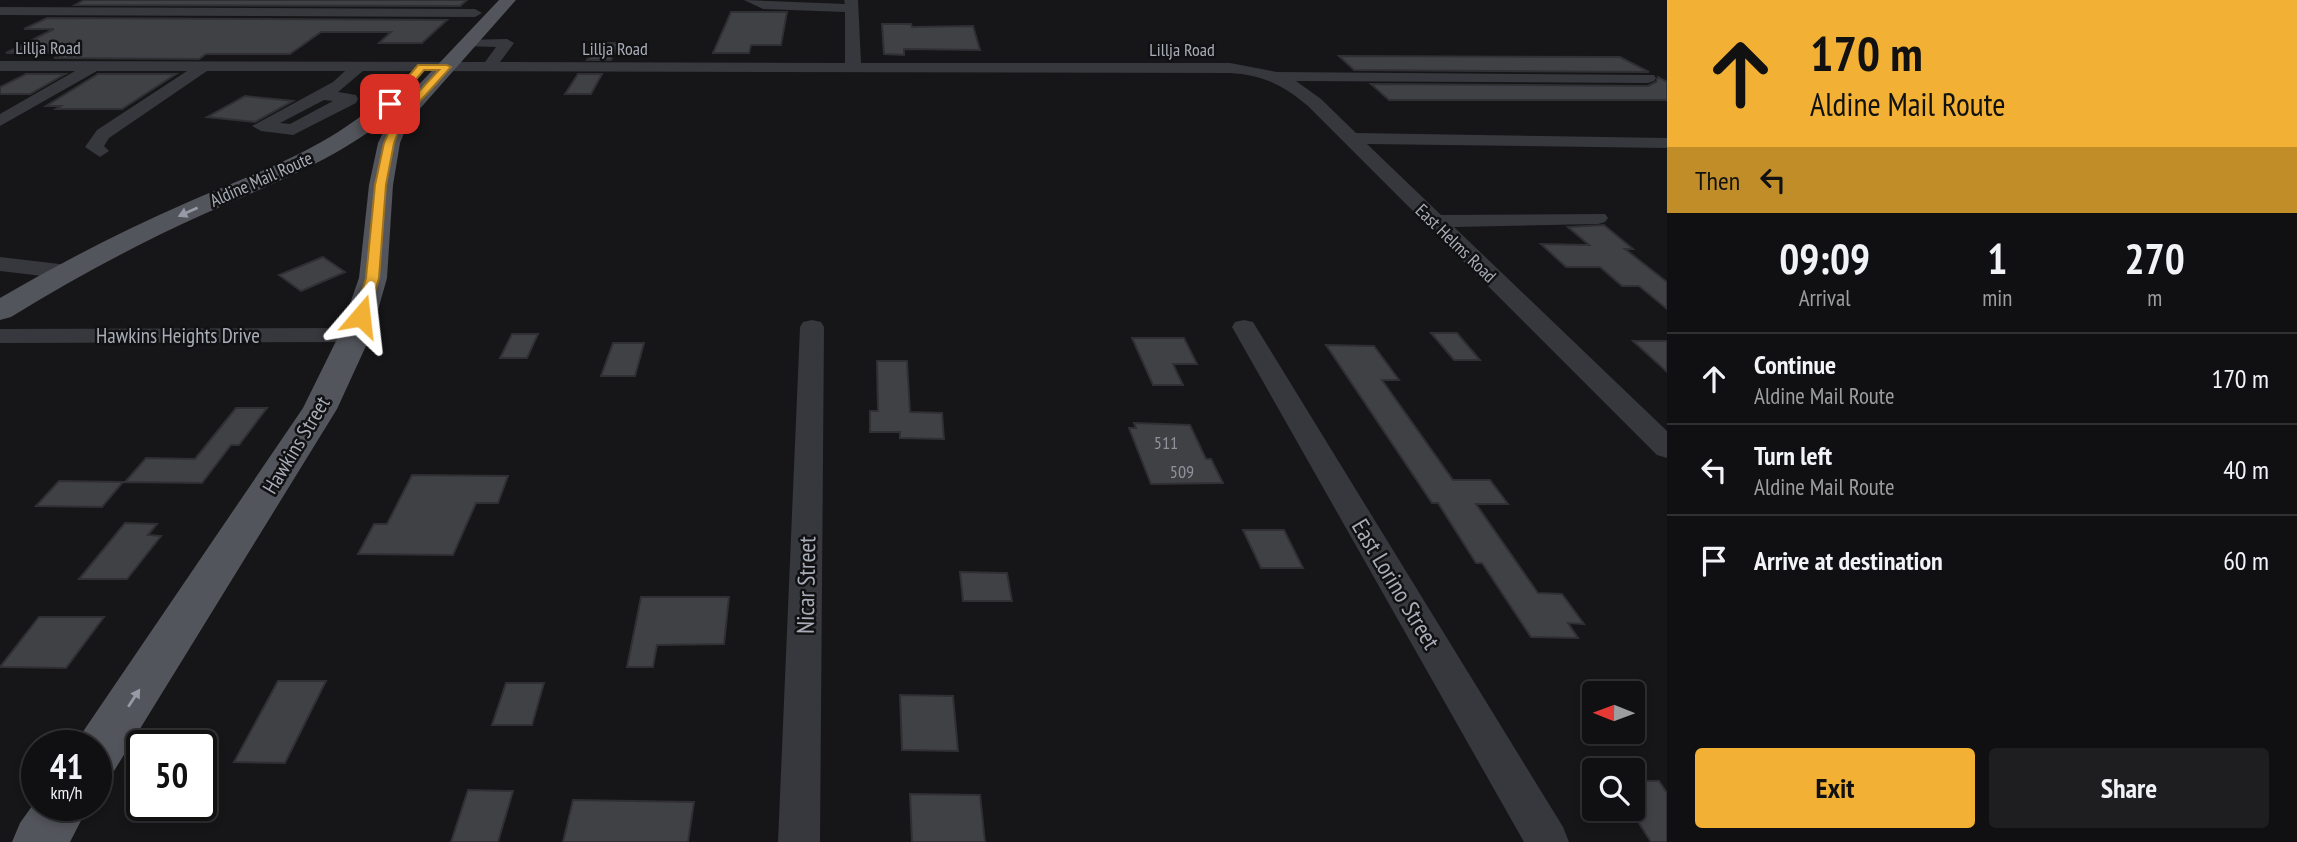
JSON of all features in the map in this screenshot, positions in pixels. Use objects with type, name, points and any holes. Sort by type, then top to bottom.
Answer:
[{"type":"main road","name":"Aldine Mail Route","points":[[434,67],[469,43],[508,0]]},
{"type":"main road","name":"Aldine Mail Route","points":[[0,311],[130,239],[323,152],[401,104],[434,67],[481,6]]},
{"type":"main road","name":"Hawkins Street","points":[[112,731],[274,484],[320,409],[355,335],[373,278],[380,185],[401,104]]},
{"type":"main road","points":[[39,842],[53,821]]},
{"type":"street","points":[[751,0],[763,5],[851,4],[853,67]]},
{"type":"street","points":[[0,11],[481,6]]},
{"type":"street","points":[[469,43],[507,43],[489,67]]},
{"type":"street","name":"Lillja Road","points":[[0,66],[1230,68]]},
{"type":"street","points":[[0,121],[95,66]]},
{"type":"street","points":[[100,151],[94,147],[103,134],[203,67]]},
{"type":"street","points":[[350,99],[293,130],[261,126],[339,85],[359,67]]},
{"type":"street","name":"East Helms Road","points":[[1230,68],[1250,69],[1279,76],[1315,103],[1667,448]]},
{"type":"street","points":[[1279,76],[1648,78]]},
{"type":"street","points":[[320,94],[401,104]]},
{"type":"street","points":[[302,125],[353,134]]},
{"type":"street","points":[[1350,138],[1667,143]]},
{"type":"street","points":[[1433,221],[1598,218]]},
{"type":"street","points":[[0,264],[68,272]]},
{"type":"street","name":"Nicar Street","points":[[799,842],[812,327]]},
{"type":"street","name":"East Lorino Street","points":[[1244,327],[1548,842]]},
{"type":"street","name":"Hawkins Heights Drive","points":[[0,335],[355,335]]},
{"type":"building","points":[[84,0],[467,0],[460,6],[75,5]]},
{"type":"building","points":[[731,12],[787,12],[781,45],[751,45],[749,53],[713,53]]},
{"type":"building","points":[[47,18],[447,20],[422,43],[379,43],[391,32],[321,32],[290,54],[206,54],[199,59],[54,58],[64,53],[6,53],[54,29],[24,29]]},
{"type":"building","points":[[882,24],[911,24],[912,27],[973,26],[980,50],[904,49],[904,55],[884,54]]},
{"type":"building","points":[[597,43],[620,43],[611,60],[587,60]]},
{"type":"building","points":[[1339,56],[1620,57],[1649,72],[1354,70]]},
{"type":"building","points":[[26,74],[65,74],[30,94],[0,94],[0,87]]},
{"type":"building","points":[[98,74],[176,74],[122,109],[56,109],[61,106],[46,106]]},
{"type":"building","points":[[578,74],[602,74],[591,94],[565,94]]},
{"type":"building","points":[[1658,77],[1667,82],[1667,100],[1389,100],[1371,84],[1648,86],[1656,82]]},
{"type":"building","points":[[245,96],[293,101],[255,122],[207,117]]},
{"type":"building","points":[[1604,225],[1633,249],[1625,249],[1667,282],[1667,309],[1639,286],[1622,286],[1600,267],[1566,267],[1541,244],[1589,245],[1568,227]]},
{"type":"building","points":[[323,257],[345,272],[301,291],[279,275]]},
{"type":"building","points":[[1431,333],[1457,333],[1480,360],[1454,360]]},
{"type":"building","points":[[512,334],[538,334],[527,358],[500,358]]},
{"type":"building","points":[[1132,338],[1184,338],[1197,364],[1173,364],[1183,385],[1153,385]]},
{"type":"building","points":[[1633,341],[1667,341],[1667,372]]},
{"type":"building","points":[[613,343],[644,343],[635,376],[601,376]]},
{"type":"building","points":[[1326,345],[1374,346],[1399,380],[1382,380],[1453,480],[1490,480],[1508,504],[1476,504],[1538,593],[1562,594],[1584,624],[1568,623],[1578,638],[1531,637],[1482,563],[1476,563],[1438,503],[1432,503]]},
{"type":"building","points":[[877,361],[907,361],[910,412],[942,413],[944,439],[900,438],[900,432],[870,432],[870,411],[878,411]]},
{"type":"building","points":[[236,408],[267,408],[239,445],[231,445],[202,483],[125,482],[146,458],[195,459]]},
{"type":"building","points":[[1134,423],[1190,425],[1206,459],[1211,459],[1223,483],[1151,484],[1129,428],[1136,428]]},
{"type":"building","points":[[412,475],[508,476],[498,503],[476,503],[453,555],[358,554],[374,524],[387,524]]},
{"type":"building","points":[[59,481],[123,482],[102,507],[36,506]]},
{"type":"building","points":[[125,523],[157,524],[148,535],[161,536],[127,579],[79,579]]},
{"type":"building","points":[[1243,530],[1284,530],[1303,568],[1261,568]]},
{"type":"building","points":[[960,572],[1007,573],[1012,601],[963,601]]},
{"type":"building","points":[[641,597],[729,597],[724,644],[657,645],[653,667],[627,667]]},
{"type":"building","points":[[39,617],[104,617],[66,668],[0,667]]},
{"type":"building","points":[[278,681],[326,681],[285,763],[234,762]]},
{"type":"building","points":[[506,683],[544,683],[532,725],[492,725]]},
{"type":"building","points":[[900,695],[953,696],[958,751],[902,750]]},
{"type":"building","points":[[1645,781],[1659,781],[1667,793],[1667,842],[1651,842],[1638,821],[1645,821]]},
{"type":"building","points":[[468,790],[513,791],[498,842],[451,842]]},
{"type":"building","points":[[910,794],[980,795],[985,842],[912,842]]},
{"type":"building","points":[[573,800],[694,802],[688,842],[563,842]]},
{"type":"route","points":[[361,316],[373,278],[380,185],[389,143],[399,120],[447,67],[422,67],[390,104]]}]
